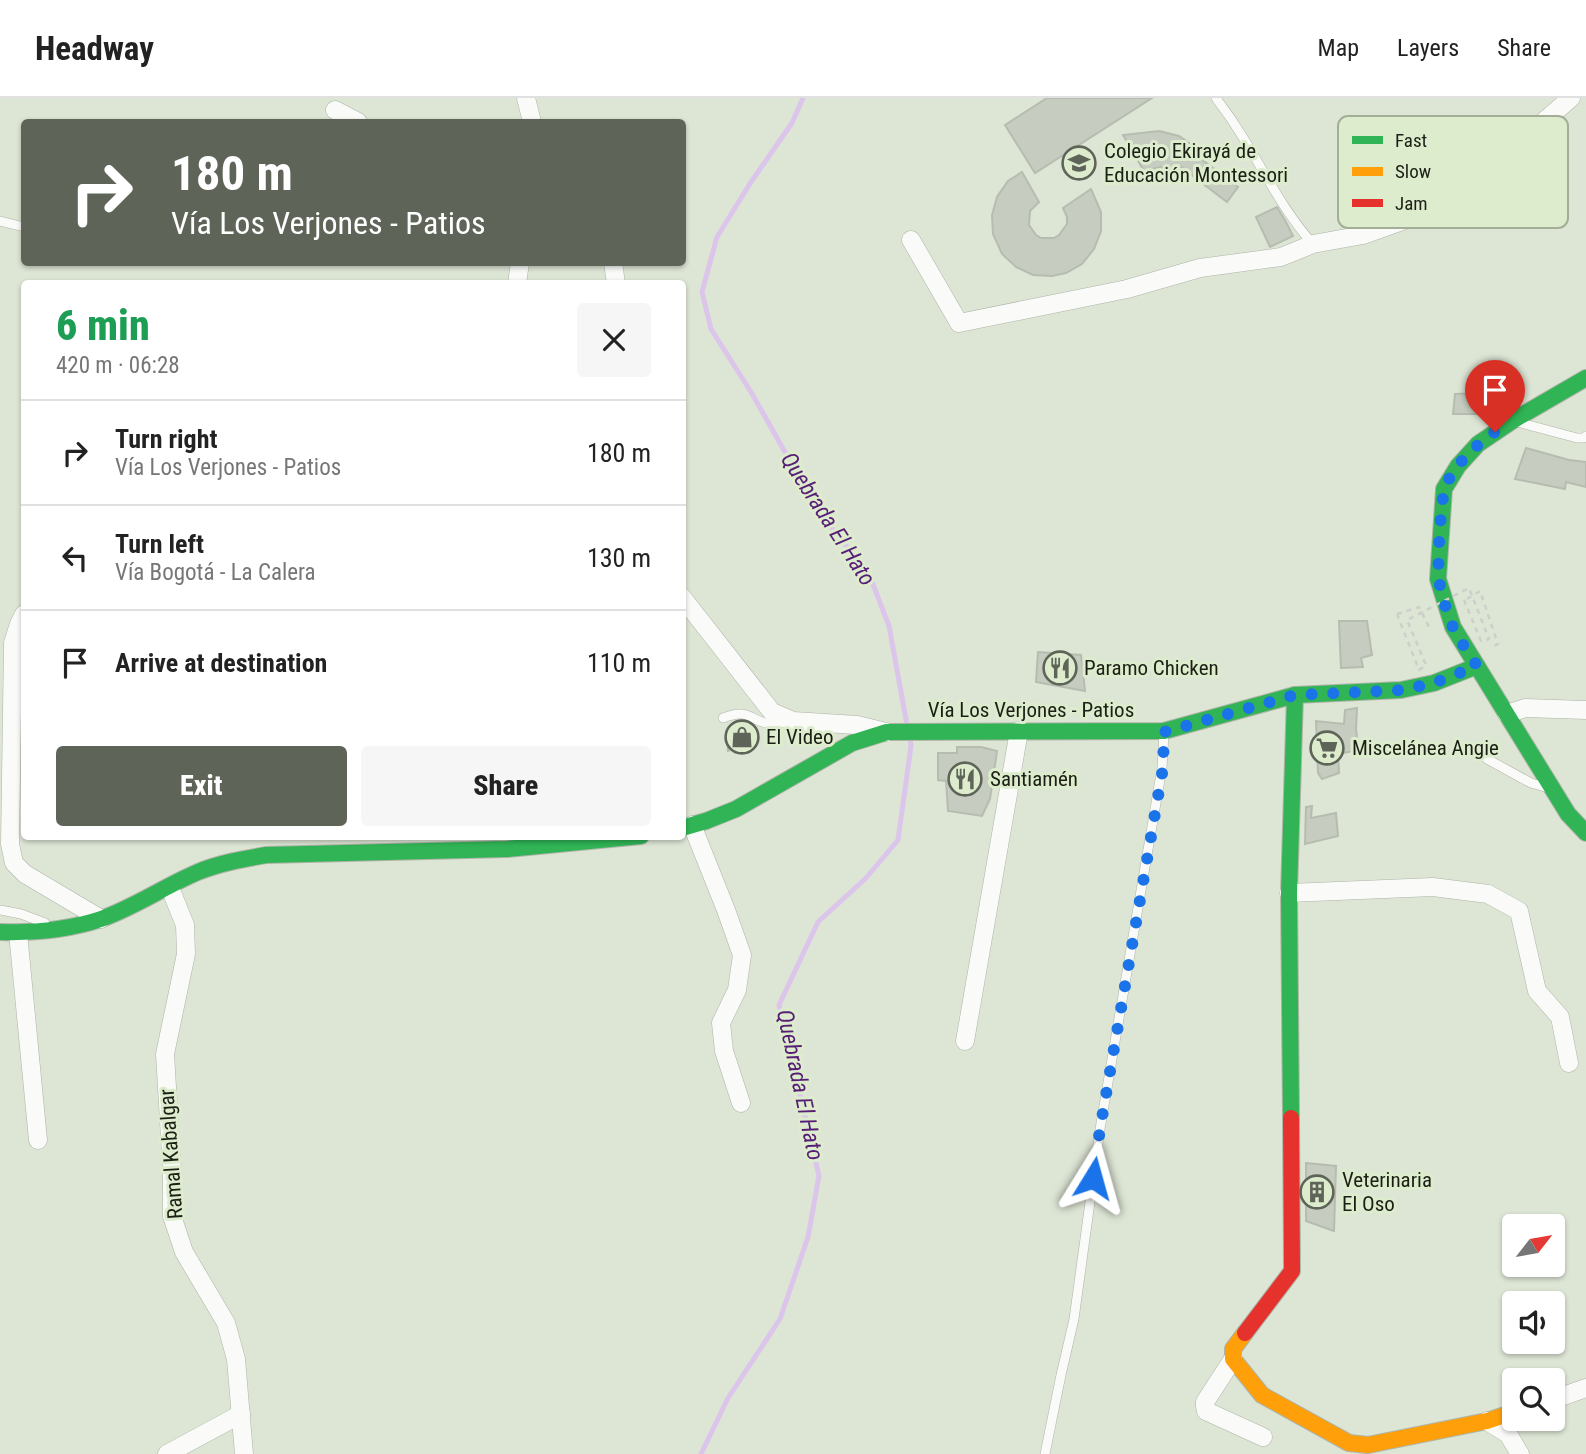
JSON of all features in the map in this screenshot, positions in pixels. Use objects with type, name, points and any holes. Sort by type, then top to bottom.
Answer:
[{"type":"street","points":[[526,98],[530,119]]},
{"type":"street","points":[[1551,116],[1572,98]]},
{"type":"street","points":[[335,110],[352,119]]},
{"type":"street","points":[[911,240],[959,323],[1127,289],[1200,268],[1281,257],[1313,243],[1363,235],[1383,228]]},
{"type":"street","points":[[1585,383],[1512,421],[1478,444],[1458,466],[1444,489],[1438,579],[1453,627],[1568,814],[1586,833]]},
{"type":"street","points":[[686,602],[772,712],[793,721],[857,725],[901,732]]},
{"type":"street","points":[[21,620],[13,643],[10,844],[14,863],[25,874],[101,919]]},
{"type":"street","name":"Vía Los Verjones - Patios","points":[[687,826],[736,809],[852,743],[901,732],[1164,732],[1295,695],[1401,690],[1434,683],[1477,666]]},
{"type":"street","points":[[1263,1437],[1206,1410],[1205,1402],[1233,1359],[1233,1349],[1292,1271],[1289,894],[1295,695]]},
{"type":"street","points":[[1507,714],[1525,708],[1586,710]]},
{"type":"street","points":[[965,1041],[1019,731]]},
{"type":"street","points":[[687,826],[726,910],[742,955],[737,990],[721,1023],[724,1051],[741,1103]]},
{"type":"street","points":[[0,932],[63,929],[101,919],[140,903],[195,873],[234,860],[266,855],[507,849],[600,840]]},
{"type":"street","points":[[1289,894],[1433,887],[1488,894],[1519,911],[1537,991],[1559,1017],[1569,1063]]},
{"type":"street","name":"Ramal Kabalgar","points":[[170,888],[185,925],[187,954],[165,1054],[172,1216],[184,1252],[226,1323],[236,1359],[244,1454]]},
{"type":"street","points":[[18,933],[38,1140]]},
{"type":"street","points":[[1233,1359],[1262,1395],[1349,1443],[1368,1445],[1502,1416]]},
{"type":"street","points":[[1565,1395],[1586,1388]]},
{"type":"street","points":[[167,1454],[241,1414]]},
{"type":"street","points":[[1487,1421],[1508,1434],[1520,1454]]},
{"type":"lane","points":[[1216,98],[1301,230],[1313,243]]},
{"type":"lane","points":[[0,221],[21,226]]},
{"type":"lane","points":[[1512,421],[1577,438],[1586,436]]},
{"type":"lane","points":[[723,718],[743,713],[771,724],[793,721]]},
{"type":"lane","points":[[1045,1454],[1074,1319],[1100,1129],[1163,768],[1164,732]]},
{"type":"lane","points":[[1487,759],[1531,783],[1552,788]]},
{"type":"lane","points":[[0,911],[21,914],[63,929]]},
{"type":"path","points":[[1431,630],[1419,607],[1397,614],[1419,670],[1426,665],[1407,620],[1469,588],[1489,639],[1481,641],[1464,600],[1480,591],[1498,644],[1488,649]]},
{"type":"building","points":[[1047,98],[1152,98],[1035,173],[1005,125]]},
{"type":"building","points":[[1159,131],[1179,136],[1195,147],[1192,152],[1238,187],[1227,202],[1181,167],[1177,173],[1160,167],[1144,171],[1123,135]]},
{"type":"building","points":[[1022,172],[1039,202],[1030,211],[1029,225],[1041,238],[1054,238],[1059,235],[1067,224],[1063,208],[1091,189],[1101,212],[1101,231],[1094,249],[1082,264],[1066,273],[1052,276],[1033,275],[1016,267],[1002,254],[993,234],[992,215],[997,197],[1008,181]]},
{"type":"building","points":[[1277,207],[1293,236],[1270,247],[1256,217]]},
{"type":"building","points":[[1483,393],[1482,414],[1453,414],[1455,394]]},
{"type":"building","points":[[1526,448],[1586,462],[1586,487],[1566,482],[1565,489],[1515,479]]},
{"type":"building","points":[[1339,621],[1367,621],[1372,655],[1361,658],[1363,667],[1341,668]]},
{"type":"building","name":"Paramo Chicken","points":[[1038,652],[1081,655],[1085,691],[1036,682]]},
{"type":"building","points":[[1357,708],[1359,750],[1338,754],[1339,773],[1322,779],[1318,773],[1316,721],[1344,724],[1345,710]]},
{"type":"building","name":"El Video","points":[[749,724],[753,726],[758,741],[728,751],[727,733]]},
{"type":"building","name":"Santiamén","points":[[957,747],[981,747],[997,751],[990,799],[982,816],[948,811],[946,781],[938,780],[938,753],[957,753]]},
{"type":"building","points":[[1312,806],[1311,818],[1336,813],[1338,836],[1305,844],[1306,807]]},
{"type":"building","name":"Veterinaria El Oso","points":[[1306,1163],[1336,1166],[1334,1231],[1306,1221]]},
{"type":"waterway","name":"Quebrada El Hato","points":[[803,98],[792,123],[717,237],[702,292],[711,329],[751,392],[820,514],[869,574],[889,626],[907,725]]},
{"type":"waterway","name":"Quebrada El Hato","points":[[701,1454],[728,1398],[780,1319],[808,1237],[819,1176],[779,1005],[818,922],[866,878],[898,840],[910,738]]},
{"type":"traffic: fast","points":[[1586,378],[1478,444],[1458,466],[1444,489],[1438,579],[1453,627],[1568,814],[1586,833]]},
{"type":"traffic: fast","points":[[686,827],[736,809],[852,743],[887,732],[1164,731],[1295,695],[1401,690],[1434,683],[1477,666]]},
{"type":"traffic: fast","points":[[1291,1118],[1289,893],[1295,695]]},
{"type":"traffic: fast","points":[[0,932],[51,930],[89,923],[126,909],[198,872],[266,855],[507,849],[600,840]]},
{"type":"traffic: slow","points":[[1245,1333],[1233,1349],[1233,1359],[1262,1395],[1349,1443],[1368,1445],[1502,1416]]},
{"type":"traffic: jam","points":[[1245,1333],[1292,1271],[1291,1118]]},
{"type":"place","name":"Colegio Ekirayá de Educación Montessori","points":[[1079,163]]},
{"type":"place","name":"Paramo Chicken","points":[[1060,668]]},
{"type":"place","name":"El Video","points":[[742,737]]},
{"type":"place","name":"Miscelánea Angie","points":[[1327,748]]},
{"type":"place","name":"Santiamén","points":[[965,779]]},
{"type":"place","name":"Veterinaria El Oso","points":[[1317,1192]]},
{"type":"route","points":[[1093,1178],[1163,768],[1164,732],[1295,695],[1401,690],[1434,683],[1477,666],[1453,627],[1438,579],[1441,527],[1444,489],[1458,466],[1478,444],[1495,432]]}]
